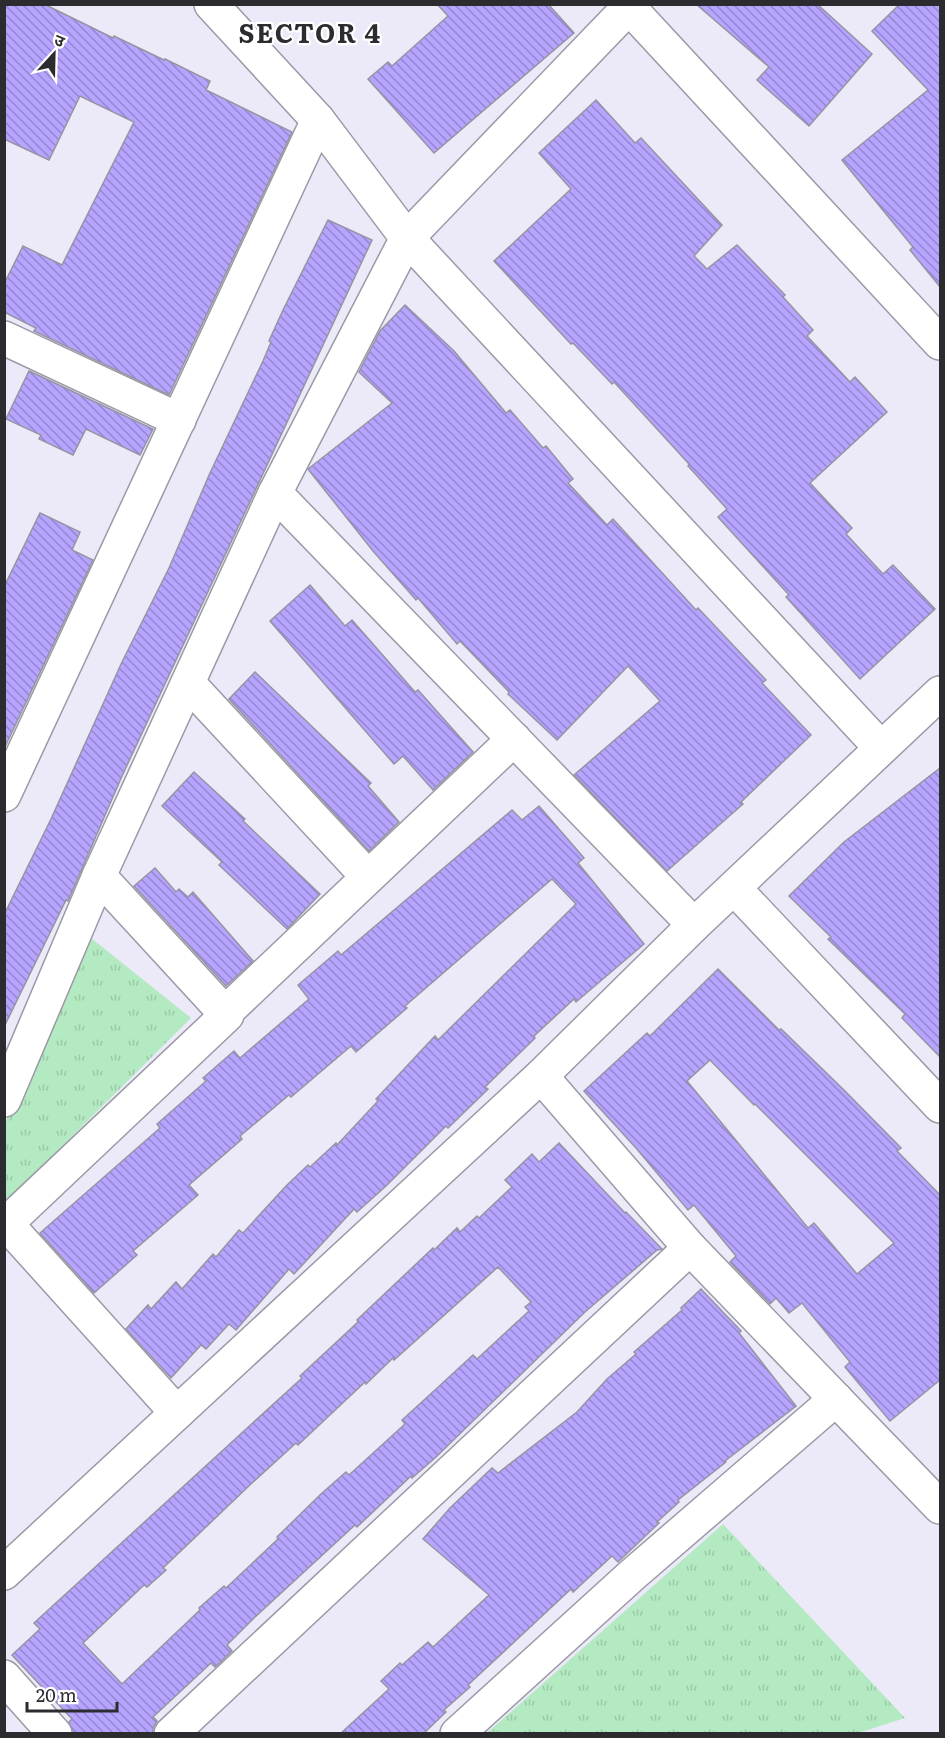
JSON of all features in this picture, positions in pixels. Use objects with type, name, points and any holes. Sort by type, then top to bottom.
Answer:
[{"type":"street","points":[[211,4],[318,120],[407,238],[881,748]]},
{"type":"street","points":[[4,1100],[99,876],[275,493],[407,238],[628,6],[940,343]]},
{"type":"street","points":[[4,795],[318,120]]},
{"type":"street","points":[[4,338],[179,420]]},
{"type":"street","points":[[275,493],[694,925]]},
{"type":"street","points":[[188,683],[368,878]]},
{"type":"street","points":[[4,1573],[541,1076],[694,925],[940,693]]},
{"type":"street","points":[[5,1221],[7,1223],[227,1015],[225,1013],[514,739]]},
{"type":"street","points":[[99,876],[225,1013]]},
{"type":"street","points":[[734,888],[940,1106]]},
{"type":"street","points":[[541,1076],[690,1248],[940,1507]]},
{"type":"street","points":[[5,1221],[177,1413]]},
{"type":"street","points":[[171,1734],[690,1248]]},
{"type":"street","points":[[457,1734],[631,1576],[836,1398]]},
{"type":"street","points":[[4,1677],[55,1734]]},
{"type":"green space","points":[[86,934],[191,1018],[6,1202],[4,1201],[4,1127]]},
{"type":"green space","points":[[723,1524],[905,1718],[855,1734],[487,1733]]},
{"type":"building","points":[[4,4],[44,4],[113,38],[114,36],[210,81],[206,90],[292,132],[169,395],[34,331],[36,328],[4,312],[4,284],[23,246],[62,265],[134,122],[80,96],[49,160],[6,140],[4,133]]},
{"type":"building","points":[[437,4],[548,4],[574,33],[434,153],[368,79],[388,62],[392,66],[448,16]]},
{"type":"building","points":[[696,4],[817,4],[872,54],[809,126],[757,80],[769,67]]},
{"type":"building","points":[[900,4],[940,4],[940,287],[910,250],[913,247],[842,160],[928,90],[872,31]]},
{"type":"building","points":[[596,100],[635,143],[641,138],[722,225],[694,256],[707,269],[737,245],[785,295],[783,297],[813,330],[807,336],[850,382],[855,377],[887,412],[810,483],[852,528],[846,534],[883,574],[893,565],[935,609],[860,679],[786,597],[789,595],[718,517],[727,509],[688,466],[689,464],[614,382],[612,384],[573,343],[571,344],[494,261],[571,189],[539,153]]},
{"type":"building","points":[[328,220],[372,240],[122,776],[68,901],[66,900],[4,1027],[4,915],[51,819],[122,662],[169,568],[210,473],[263,361],[283,310]]},
{"type":"building","points":[[405,305],[454,351],[506,413],[510,410],[543,448],[546,446],[573,479],[568,483],[607,525],[613,519],[696,610],[698,608],[766,680],[762,683],[811,735],[741,802],[743,804],[667,871],[574,775],[660,701],[628,666],[557,740],[508,694],[509,692],[460,641],[457,644],[418,598],[416,600],[373,551],[308,469],[392,403],[359,372],[380,331]]},
{"type":"building","points":[[29,371],[153,429],[140,455],[86,429],[73,455],[39,439],[41,435],[6,419]]},
{"type":"building","points":[[40,513],[80,532],[72,550],[93,560],[4,749],[4,587]]},
{"type":"building","points":[[310,585],[345,626],[352,620],[415,692],[418,690],[473,752],[433,790],[403,756],[394,764],[270,621]]},
{"type":"building","points":[[255,672],[371,783],[368,786],[399,822],[369,851],[229,699]]},
{"type":"building","points":[[940,768],[940,1057],[902,1018],[905,1014],[828,939],[831,937],[789,896],[844,842]]},
{"type":"building","points":[[194,772],[320,894],[287,929],[219,865],[222,862],[162,806]]},
{"type":"building","points":[[539,806],[584,858],[578,863],[644,944],[576,1002],[574,999],[534,1036],[535,1038],[485,1087],[488,1089],[448,1128],[446,1126],[357,1212],[354,1209],[294,1274],[289,1269],[236,1330],[229,1324],[206,1349],[201,1345],[171,1378],[126,1329],[148,1305],[151,1309],[176,1282],[182,1289],[213,1254],[216,1257],[239,1230],[243,1233],[308,1165],[310,1167],[336,1143],[337,1145],[435,1036],[438,1040],[576,904],[552,879],[405,1006],[407,1008],[356,1052],[351,1046],[291,1097],[289,1095],[240,1136],[242,1139],[189,1185],[198,1195],[133,1251],[137,1255],[94,1293],[40,1233],[160,1128],[157,1124],[206,1081],[203,1078],[234,1051],[240,1058],[309,999],[298,985],[338,951],[341,955],[512,810],[522,820]]},
{"type":"building","points":[[155,868],[176,892],[179,889],[188,897],[193,892],[253,961],[226,986],[134,886]]},
{"type":"building","points":[[718,969],[901,1148],[897,1151],[940,1195],[940,1380],[890,1421],[845,1367],[850,1362],[802,1303],[789,1313],[776,1298],[770,1304],[730,1262],[736,1256],[694,1205],[688,1210],[584,1091],[647,1033],[650,1036]],"holes":[[[710,1060],[894,1243],[857,1274],[814,1223],[808,1228],[687,1081]]]},
{"type":"building","points":[[559,1143],[662,1249],[657,1250],[585,1312],[436,1457],[412,1478],[411,1476],[357,1527],[355,1525],[254,1618],[227,1645],[232,1651],[215,1667],[211,1663],[153,1717],[157,1721],[153,1734],[73,1734],[69,1722],[72,1719],[12,1655],[40,1629],[34,1623],[302,1378],[300,1376],[433,1248],[434,1250],[457,1228],[460,1232],[477,1216],[479,1218],[512,1187],[505,1180],[532,1154],[539,1162]],"holes":[[[498,1267],[531,1302],[525,1307],[529,1311],[477,1359],[473,1355],[402,1420],[405,1424],[349,1475],[346,1472],[321,1494],[277,1537],[278,1539],[226,1588],[224,1586],[199,1608],[200,1610],[122,1684],[83,1643],[144,1585],[147,1587],[166,1570],[163,1568],[296,1443],[298,1445],[365,1382],[366,1384],[393,1358],[394,1360]]]},
{"type":"building","points":[[701,1289],[741,1331],[739,1333],[796,1406],[678,1500],[679,1502],[657,1522],[659,1523],[618,1562],[612,1556],[573,1592],[571,1589],[468,1685],[470,1687],[444,1710],[446,1712],[423,1734],[340,1734],[389,1689],[381,1681],[400,1663],[402,1665],[428,1642],[433,1647],[489,1595],[423,1539],[450,1508],[492,1468],[498,1473],[577,1412],[607,1379],[636,1354],[634,1352],[682,1310],[681,1308]]},
{"type":"district","name":"SECTOR 4","points":[[310,34]]}]
